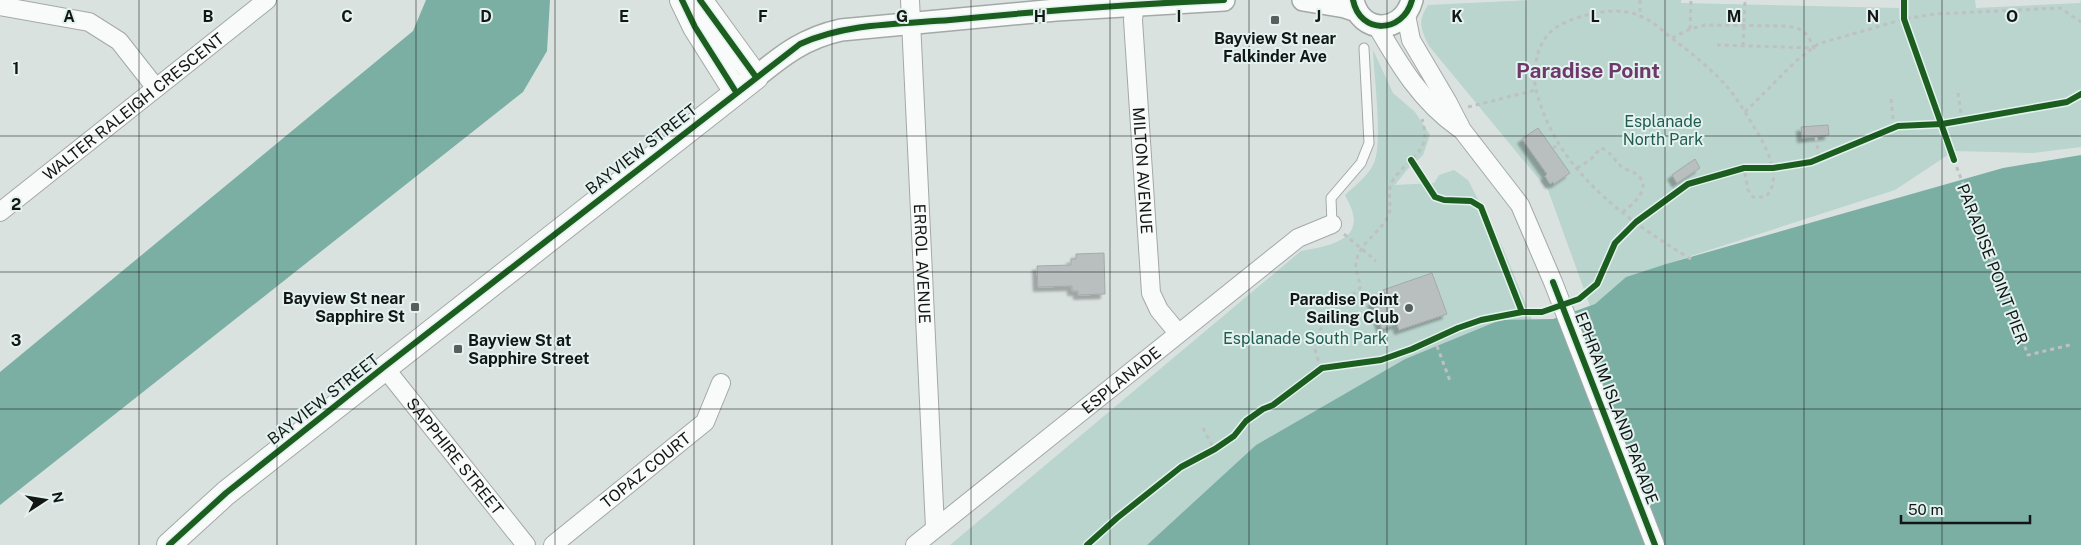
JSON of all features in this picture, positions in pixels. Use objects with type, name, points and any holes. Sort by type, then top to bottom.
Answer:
[{"type":"main road","points":[[682,0],[695,27],[736,92]]},
{"type":"main road","points":[[700,0],[756,77]]},
{"type":"main road","name":"BAYVIEW STREET","points":[[168,545],[226,492],[756,77]]},
{"type":"street","name":"WALTER RALEIGH CRESCENT","points":[[0,212],[267,0]]},
{"type":"street","name":"ERROL AVENUE","points":[[910,0],[935,528]]},
{"type":"street","name":"BAYVIEW STREET","points":[[756,77],[792,49],[815,37],[851,29],[1135,2],[1224,0]]},
{"type":"street","points":[[1303,0],[1345,7],[1355,6],[1367,22],[1377,26],[1388,26],[1398,22],[1409,7]]},
{"type":"street","name":"MILTON AVENUE","points":[[1135,2],[1133,20],[1151,293],[1159,310],[1178,333]]},
{"type":"street","points":[[0,6],[89,22],[119,41],[156,88]]},
{"type":"street","name":"EPHRAIM ISLAND PARADE","points":[[1409,7],[1411,40],[1448,101],[1462,130],[1520,205],[1553,282],[1655,545]]},
{"type":"street","name":"EPHRAIM ISLAND PARADE","points":[[1377,26],[1404,73],[1442,116],[1462,130]]},
{"type":"street","name":"ESPLANADE","points":[[915,545],[1298,238],[1332,224]]},
{"type":"street","name":"SAPPHIRE STREET","points":[[384,367],[526,545]]},
{"type":"street","name":"TOPAZ COURT","points":[[552,545],[705,422],[721,383]]},
{"type":"lane","points":[[1332,224],[1331,198],[1361,163],[1369,142],[1364,48]]},
{"type":"path","points":[[1640,0],[1640,16]]},
{"type":"path","points":[[1690,29],[1691,0]]},
{"type":"path","points":[[1743,46],[1745,0]]},
{"type":"path","points":[[1904,0],[1904,19],[1952,122]]},
{"type":"path","points":[[1745,112],[1796,61],[1814,48],[1832,39],[1904,19],[1935,14],[2060,8],[2081,22]]},
{"type":"path","points":[[1691,259],[1654,236],[1622,212],[1577,168],[1559,144],[1548,126],[1534,78],[1538,52],[1544,38],[1552,30],[1571,20],[1593,14],[1615,11],[1629,12],[1640,16],[1672,38],[1720,79],[1745,112],[1763,143],[1772,168],[1774,182],[1770,193],[1766,197],[1752,196],[1748,190],[1744,168]]},
{"type":"path","points":[[1672,38],[1690,29],[1705,25],[1744,24],[1797,27],[1807,33],[1814,48]]},
{"type":"path","points":[[1718,45],[1814,48]]},
{"type":"path","points":[[1465,108],[1536,90]]},
{"type":"path","points":[[1952,122],[1958,93]]},
{"type":"path","points":[[1886,131],[1896,127],[1891,99]]},
{"type":"path","points":[[1322,368],[1317,358],[1315,341],[1327,322],[1360,288],[1356,266],[1363,249],[1374,233],[1384,224],[1389,212],[1388,192],[1393,179],[1413,162],[1420,150],[1426,133],[1422,118]]},
{"type":"path","points":[[1933,125],[1971,119]]},
{"type":"path","points":[[1816,137],[1819,159]]},
{"type":"path","points":[[1553,148],[1559,144]]},
{"type":"path","points":[[1577,168],[1590,160],[1601,148],[1606,150],[1625,169],[1635,173],[1641,182],[1640,198],[1622,212]]},
{"type":"path","points":[[1811,162],[1828,155]]},
{"type":"path","points":[[1763,168],[1782,166]]},
{"type":"path","points":[[1735,170],[1754,168]]},
{"type":"path","points":[[1629,229],[1643,216]]},
{"type":"path","points":[[1332,224],[1376,261]]},
{"type":"path","points":[[1429,341],[1436,338]]},
{"type":"path","points":[[1437,346],[1450,381]]},
{"type":"path","points":[[1315,372],[1322,368],[1331,367]]},
{"type":"path","points":[[1203,428],[1211,451],[1221,444]]},
{"type":"green space","name":"Esplanade North Park","points":[[1533,0],[1681,0],[1681,3],[1899,8],[1899,0],[1975,0],[1976,8],[2080,3],[2081,0],[2081,147],[2033,153],[1954,151],[1895,190],[1626,277],[1595,304],[1590,306],[1548,190],[1429,46],[1421,26],[1422,16],[1428,5]]},
{"type":"green space","name":"Esplanade South Park","points":[[1373,50],[1393,93],[1415,112],[1430,135],[1423,155],[1406,171],[1395,185],[1434,183],[1439,175],[1454,170],[1468,180],[1503,248],[1532,320],[1500,320],[1405,359],[1256,445],[1147,545],[950,545],[1301,251],[1337,242],[1351,231],[1354,224],[1353,214],[1345,195],[1368,172],[1374,163],[1377,153],[1378,125]]},
{"type":"shaded area","points":[[426,0],[550,0],[547,51],[523,92],[0,505],[0,372],[413,31]]},
{"type":"shaded area","points":[[2081,155],[2081,545],[1147,545],[1256,445],[1405,359],[1500,320],[1553,319],[1595,304],[1626,277],[1666,264],[2003,168]]},
{"type":"building","points":[[1828,125],[1829,135],[1802,138],[1801,127]]},
{"type":"building","points":[[1538,128],[1570,173],[1554,184],[1553,182],[1550,184],[1545,176],[1547,174],[1522,139]]},
{"type":"building","points":[[1695,159],[1700,168],[1677,183],[1672,175]]},
{"type":"building","points":[[1104,253],[1105,294],[1078,295],[1078,291],[1072,291],[1072,286],[1038,287],[1037,266],[1071,265],[1071,259],[1076,259],[1076,254]]},
{"type":"building","name":"Paradise Point Sailing Club","points":[[1432,273],[1447,314],[1399,330],[1397,324],[1382,329],[1372,301],[1386,296],[1383,290]]},
{"type":"cycle path","points":[[682,0],[695,27],[736,92]]},
{"type":"cycle path","points":[[700,0],[756,77]]},
{"type":"cycle path","points":[[169,545],[226,493],[384,367],[800,44],[818,37],[854,28],[1087,8],[1224,0]]},
{"type":"cycle path","points":[[1353,0],[1357,11],[1364,20],[1382,26],[1400,19],[1407,11],[1412,0]]},
{"type":"cycle path","points":[[1904,0],[1904,19],[1954,160]]},
{"type":"cycle path","points":[[1087,545],[1117,518],[1181,467],[1215,449],[1234,436],[1246,421],[1263,409],[1273,405],[1322,368],[1381,360],[1481,320],[1522,312],[1542,312],[1579,299],[1597,284],[1615,243],[1636,222],[1688,184],[1744,168],[1773,168],[1811,162],[1898,126],[1942,124],[2067,102],[2081,94]]},
{"type":"cycle path","points":[[1411,160],[1435,197],[1444,200],[1471,201],[1481,207],[1522,312]]},
{"type":"cycle path","points":[[1553,282],[1655,545]]},
{"type":"place","name":"Bayview St near Falkinder Ave","points":[[1275,20]]},
{"type":"place","name":"Bayview St near Sapphire St","points":[[415,307]]},
{"type":"place","name":"Paradise Point Sailing Club","points":[[1409,308]]},
{"type":"place","name":"Bayview St at Sapphire Street","points":[[458,349]]},
{"type":"district","name":"Paradise Point","points":[[1588,71]]}]
